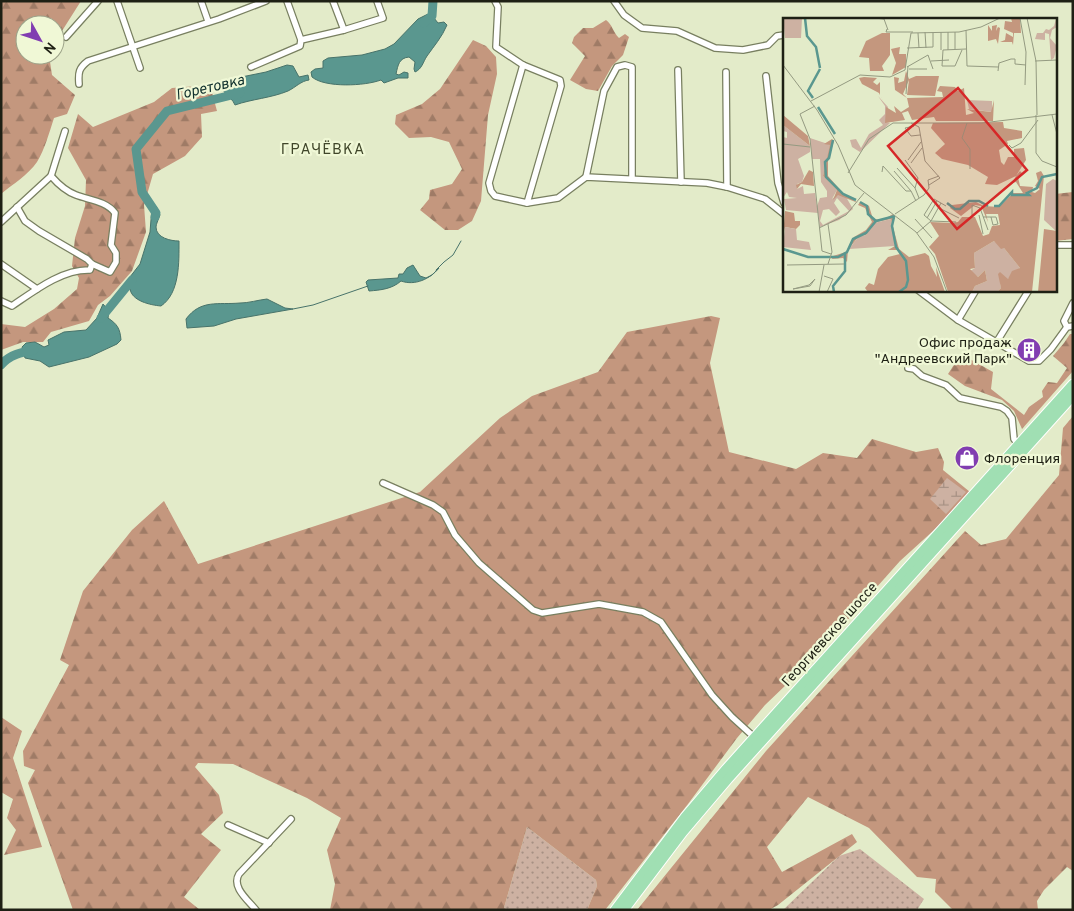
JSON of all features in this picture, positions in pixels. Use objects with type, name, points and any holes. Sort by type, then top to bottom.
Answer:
[{"type":"main road","name":"Георгиевское шоссе","points":[[615,910],[685,817],[754,737],[1073,384]]},
{"type":"main road","name":"Георгиевское шоссе","points":[[624,910],[683,832],[752,751],[1073,396]]},
{"type":"street","points":[[66,36],[98,1]]},
{"type":"street","points":[[117,1],[140,68]]},
{"type":"street","points":[[202,1],[208,21]]},
{"type":"street","points":[[80,84],[78,72],[81,66],[88,61],[219,19],[266,1]]},
{"type":"street","points":[[251,67],[300,46],[301,40],[287,1]]},
{"type":"street","points":[[333,1],[344,30]]},
{"type":"street","points":[[301,40],[384,18],[377,1]]},
{"type":"street","points":[[496,1],[498,7],[496,47],[523,65],[560,80],[561,86],[527,203]]},
{"type":"street","points":[[614,1],[624,15],[642,28],[677,31],[714,48],[744,50],[768,45],[777,36],[783,35]]},
{"type":"street","points":[[523,65],[489,183],[491,191],[495,196],[527,203],[558,198],[586,177],[707,183],[765,199],[783,213]]},
{"type":"street","points":[[586,177],[604,90],[617,67],[626,65],[632,67],[632,180]]},
{"type":"street","points":[[678,70],[681,182]]},
{"type":"street","points":[[726,72],[727,187]]},
{"type":"street","points":[[766,76],[778,183],[783,200]]},
{"type":"street","points":[[1,222],[51,176],[66,131]]},
{"type":"street","points":[[16,207],[25,221],[39,231],[88,259],[92,264],[110,272],[116,262],[116,253],[111,244],[115,213],[112,208],[76,195],[62,187],[51,176]]},
{"type":"street","points":[[1056,246],[1073,245]]},
{"type":"street","points":[[1,264],[37,289]]},
{"type":"street","points":[[1,301],[12,306],[37,289],[65,274],[80,269],[90,270],[92,264]]},
{"type":"street","points":[[920,291],[958,320],[1029,361],[1039,361],[1070,326],[1064,321],[1073,303]]},
{"type":"street","points":[[958,320],[975,291]]},
{"type":"street","points":[[996,342],[1028,291]]},
{"type":"street","points":[[908,368],[914,369],[922,376],[946,385],[960,398],[1001,408],[1006,411],[1012,418],[1014,439],[1018,444]]},
{"type":"street","points":[[382,483],[433,505],[443,512],[455,535],[479,563],[533,610],[542,613],[599,604],[643,612],[661,622],[712,695],[754,737],[752,751]]},
{"type":"street","points":[[256,910],[236,886],[236,880],[239,874],[291,819]]},
{"type":"street","points":[[228,825],[269,844]]},
{"type":"green space","points":[[1,1],[81,1],[65,26],[65,15],[15,15],[15,65],[50,65],[52,75],[75,95],[67,114],[54,118],[45,146],[37,162],[25,175],[1,194]]},
{"type":"green space","points":[[606,20],[619,38],[625,34],[629,37],[623,55],[612,66],[598,91],[586,89],[570,80],[585,56],[572,43],[574,37],[583,28],[593,28]]},
{"type":"green space","points":[[473,40],[486,46],[496,57],[497,74],[488,115],[481,201],[472,221],[458,230],[445,230],[420,210],[429,199],[430,190],[452,184],[462,169],[449,142],[431,137],[409,138],[395,124],[396,115],[422,104],[440,89]]},
{"type":"green space","points":[[210,85],[217,111],[201,114],[202,137],[185,156],[153,174],[144,205],[146,232],[132,271],[110,296],[98,305],[89,321],[51,332],[43,342],[23,342],[1,350],[1,324],[25,327],[54,309],[77,289],[79,278],[72,266],[75,238],[85,206],[86,180],[68,148],[78,114],[93,127],[154,102],[172,88]]},
{"type":"green space","points":[[1073,192],[1073,239],[1056,241],[1056,194]]},
{"type":"green space","points":[[711,316],[720,318],[710,363],[729,452],[796,469],[823,453],[857,458],[872,439],[916,452],[938,448],[944,462],[943,470],[970,492],[944,521],[900,561],[811,661],[765,705],[737,738],[605,910],[587,910],[597,886],[596,880],[527,827],[504,908],[508,910],[330,910],[335,884],[327,850],[341,818],[307,798],[233,764],[198,763],[195,767],[219,795],[223,813],[201,834],[221,850],[184,897],[200,910],[73,910],[28,783],[35,770],[24,766],[23,751],[69,665],[60,660],[83,591],[132,530],[164,501],[198,564],[420,492],[500,418],[532,396],[598,372],[627,332]]},
{"type":"green space","points":[[1070,334],[1073,334],[1073,371],[1022,429],[1014,411],[1002,400],[965,386],[948,374],[961,354],[993,372],[991,389],[1024,415],[1029,407],[1043,397],[1042,391],[1048,382],[1057,383],[1067,368],[1053,356]]},
{"type":"green space","points":[[1073,416],[1073,871],[1067,867],[1044,890],[1037,901],[1038,910],[953,910],[935,892],[936,879],[917,877],[869,828],[808,797],[767,847],[782,872],[852,834],[857,842],[778,905],[769,910],[637,910],[766,751],[965,531],[981,545],[1006,539],[1059,475],[1063,428]]},
{"type":"green space","points":[[947,478],[966,492],[946,514],[930,499]]},
{"type":"green space","points":[[1,717],[22,731],[13,758],[42,847],[4,855],[16,830],[7,818],[13,799],[1,792]]},
{"type":"green space","points":[[527,827],[596,880],[597,886],[587,910],[508,910],[504,908]]},
{"type":"green space","points":[[860,849],[924,899],[917,910],[783,910],[839,856]]},
{"type":"water","points":[[430,13],[438,23],[444,22],[447,25],[417,71],[415,72],[414,69],[415,62],[409,57],[400,62],[396,74],[408,73],[408,78],[398,78],[384,83],[381,80],[365,84],[345,85],[326,83],[312,77],[311,72],[315,69],[323,68],[323,61],[328,58],[362,55],[385,49],[394,44],[418,19]]},
{"type":"water","points":[[287,65],[293,66],[299,77],[308,75],[309,80],[288,91],[235,105],[222,88],[222,81],[266,72]]},
{"type":"water","points":[[156,206],[160,215],[156,227],[158,234],[168,239],[179,241],[175,285],[172,293],[161,306],[147,303],[134,297],[130,289],[123,286],[140,264],[150,232],[152,207]]},
{"type":"water","points":[[413,265],[420,276],[426,278],[412,283],[401,281],[382,290],[369,291],[366,282],[368,280],[398,278],[399,274],[403,274],[407,268]]},
{"type":"water","points":[[267,299],[285,308],[293,309],[236,319],[214,326],[187,328],[186,319],[198,308],[210,304],[247,303]]},
{"type":"water","points":[[103,304],[109,311],[108,318],[119,329],[121,340],[117,344],[89,357],[49,367],[40,361],[25,358],[22,347],[26,343],[35,342],[44,347],[49,345],[48,340],[64,332],[86,330],[97,318]]},
{"type":"waterway","name":"Горетовка","points":[[424,23],[432,16],[433,1]]},
{"type":"waterway","name":"Горетовка","points":[[155,217],[156,213],[142,192],[136,149],[167,111],[240,93]]},
{"type":"waterway","points":[[436,270],[453,255],[461,241]]},
{"type":"waterway","name":"Горетовка","points":[[101,318],[132,280]]},
{"type":"waterway","points":[[293,309],[313,305],[368,286]]},
{"type":"waterway","name":"Горетовка","points":[[1,365],[12,356],[34,350]]},
{"type":"place","name":"Офис продаж \"Андреевский Парк\"","points":[[1029,350]]},
{"type":"place","name":"Флоренция","points":[[967,458]]},
{"type":"district","name":"ГРАЧЁВКА","points":[[323,149]]}]
